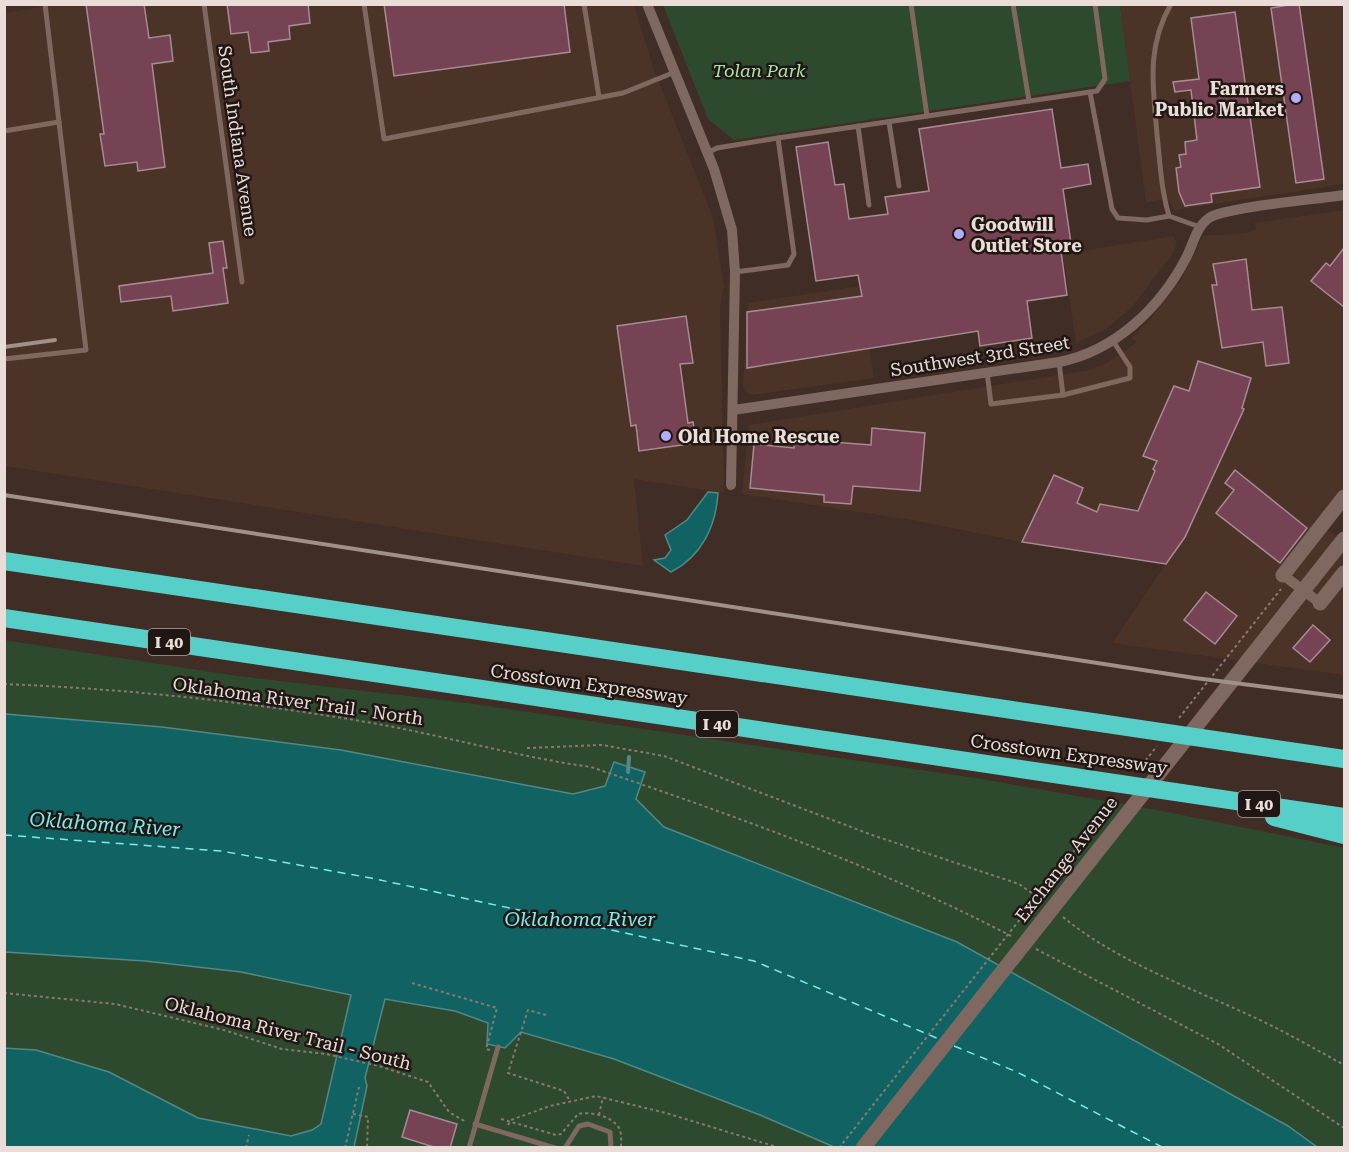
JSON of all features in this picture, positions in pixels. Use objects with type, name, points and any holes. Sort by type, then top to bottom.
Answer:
[{"type":"highway","points":[[4,556],[32,565]]},
{"type":"highway","name":"Crosstown Expressway","points":[[4,561],[1342,758]]},
{"type":"highway","name":"Crosstown Expressway","points":[[4,618],[1344,817]]},
{"type":"highway","points":[[1174,791],[1344,835]]},
{"type":"main road","points":[[1284,580],[1344,497]]},
{"type":"main road","name":"Exchange Avenue","points":[[863,1148],[1344,539]]},
{"type":"main road","points":[[1320,603],[1344,573]]},
{"type":"street","points":[[647,4],[707,153],[728,212],[735,272],[731,485]]},
{"type":"street","points":[[1200,227],[1210,217],[1223,213],[1344,195]]},
{"type":"street","name":"Southwest 3rd Street","points":[[733,410],[1059,362],[1087,355],[1113,341],[1140,319],[1172,279],[1200,227]]},
{"type":"street","points":[[1284,580],[1320,603]]},
{"type":"lane","points":[[4,359],[86,350],[45,4]]},
{"type":"lane","name":"South Indiana Avenue","points":[[204,4],[242,282]]},
{"type":"lane","points":[[364,4],[384,139],[623,93],[675,72]]},
{"type":"lane","points":[[584,4],[599,97]]},
{"type":"lane","points":[[911,4],[927,116]]},
{"type":"lane","points":[[1014,4],[1029,101]]},
{"type":"lane","points":[[707,153],[717,148],[778,138],[1098,91],[1105,79],[1095,4]]},
{"type":"lane","points":[[1169,216],[1163,194],[1151,72],[1155,45],[1163,19],[1172,4]]},
{"type":"lane","points":[[1090,92],[1112,209],[1118,218],[1132,220],[1169,216],[1200,227]]},
{"type":"lane","points":[[4,130],[59,122]]},
{"type":"lane","points":[[889,122],[899,186]]},
{"type":"lane","points":[[858,126],[868,205]]},
{"type":"lane","points":[[735,272],[788,265],[792,261],[794,254],[778,138]]},
{"type":"lane","points":[[987,372],[991,404],[1063,395],[1130,378],[1130,367],[1113,341]]},
{"type":"lane","points":[[1059,362],[1063,395]]},
{"type":"lane","points":[[469,1148],[498,1047]]},
{"type":"lane","points":[[475,1124],[555,1148]]},
{"type":"lane","points":[[565,1148],[579,1126],[596,1126],[610,1132],[611,1148]]},
{"type":"path","points":[[1174,725],[1284,580]]},
{"type":"path","name":"Oklahoma River Trail - North","points":[[4,684],[182,696],[276,708],[410,730],[554,762],[591,767],[653,788]]},
{"type":"path","points":[[1137,772],[1159,744]]},
{"type":"path","points":[[526,748],[602,745],[664,756],[873,835],[1019,884],[1050,907]]},
{"type":"path","points":[[839,1148],[1122,790]]},
{"type":"path","points":[[1059,914],[1096,940],[1190,990],[1284,1032],[1344,1065]]},
{"type":"path","points":[[412,983],[497,1008],[486,1049]]},
{"type":"path","name":"Oklahoma River Trail - South","points":[[4,993],[115,1004],[224,1030],[282,1049],[326,1054],[379,1066],[428,1082],[449,1112],[475,1124]]},
{"type":"path","points":[[546,1015],[528,1010],[508,1073],[564,1090],[570,1101]]},
{"type":"path","points":[[345,1148],[359,1087]]},
{"type":"path","points":[[596,1126],[603,1097]]},
{"type":"path","points":[[503,1131],[511,1120],[570,1101],[603,1097],[676,1115],[780,1148]]},
{"type":"path","points":[[353,1114],[368,1117],[367,1148]]},
{"type":"path","points":[[246,1148],[249,1135]]},
{"type":"shaded area","points":[[60,4],[634,5],[653,67],[713,218],[724,286],[720,307],[724,493],[634,479],[643,566],[5,466],[5,13]]},
{"type":"shaded area","points":[[1120,5],[1344,5],[1344,184],[1175,210],[1167,199],[1146,202]]},
{"type":"shaded area","points":[[1344,210],[1344,487],[1317,522],[1344,543],[1344,675],[1112,643],[1166,564],[1022,542],[918,521],[742,494],[749,425],[1090,370],[1107,363],[1137,342],[1131,338],[1149,321],[1181,280],[1203,236],[1246,233],[1257,229],[1254,223]]},
{"type":"shaded area","points":[[1174,236],[1177,243],[1172,254],[1132,307],[1106,329],[1076,343],[1063,254]]},
{"type":"shaded area","points":[[860,286],[874,378],[751,395],[747,393],[743,385],[748,303]]},
{"type":"green space","name":"Tolan Park","points":[[663,5],[1120,5],[1130,81],[734,140],[708,119]]},
{"type":"green space","points":[[4,640],[238,676],[467,703],[982,779],[1178,814],[1344,848],[1344,1147],[5,1147]]},
{"type":"water","points":[[708,492],[718,493],[714,517],[705,539],[691,558],[671,572],[654,560],[665,558],[671,550],[665,535],[687,520]]},
{"type":"water","name":"Oklahoma River","points":[[5,714],[162,727],[341,750],[573,794],[605,786],[614,762],[645,772],[636,799],[664,827],[957,942],[1288,1126],[1317,1147],[834,1147],[760,1115],[614,1059],[521,1032],[505,1048],[487,1044],[488,1023],[455,1011],[385,999],[365,1078],[367,1086],[354,1147],[5,1147],[4,1048],[36,1050],[109,1072],[198,1118],[291,1136],[312,1130],[321,1124],[351,995],[241,972],[145,961],[5,952]]},
{"type":"building","points":[[86,4],[144,4],[149,38],[170,35],[173,61],[152,64],[165,167],[138,171],[137,162],[105,166],[100,134],[104,134]]},
{"type":"building","points":[[227,4],[308,4],[310,23],[289,26],[290,39],[268,42],[269,51],[251,53],[248,32],[231,34]]},
{"type":"building","points":[[384,4],[564,4],[570,52],[394,76]]},
{"type":"building","points":[[1299,4],[1324,179],[1296,183],[1271,8]]},
{"type":"building","points":[[1235,12],[1260,187],[1211,194],[1212,202],[1185,206],[1179,192],[1176,168],[1181,167],[1179,155],[1186,154],[1185,142],[1197,140],[1191,90],[1175,92],[1173,82],[1199,79],[1191,18]]},
{"type":"building","points":[[1052,109],[1061,168],[1088,164],[1091,184],[1063,189],[1071,243],[1060,244],[1067,295],[1027,301],[1032,338],[980,346],[978,331],[747,368],[747,312],[862,296],[858,275],[816,281],[796,147],[828,142],[835,185],[844,184],[849,219],[888,214],[885,197],[929,191],[919,129]]},
{"type":"building","points":[[223,241],[227,268],[223,268],[228,303],[173,311],[171,296],[121,302],[119,286],[213,273],[209,243]]},
{"type":"building","points":[[1344,248],[1344,307],[1311,281],[1326,263],[1330,266]]},
{"type":"building","points":[[1246,259],[1252,310],[1282,307],[1289,363],[1266,366],[1263,342],[1222,348],[1212,285],[1217,285],[1213,264]]},
{"type":"building","points":[[686,316],[693,363],[680,364],[688,423],[693,422],[696,443],[639,451],[636,425],[631,426],[617,326]]},
{"type":"building","points":[[1198,361],[1251,378],[1242,408],[1244,409],[1185,537],[1166,564],[1022,542],[1054,475],[1083,488],[1077,503],[1097,512],[1100,504],[1138,511],[1157,461],[1143,456],[1174,386],[1189,391]]},
{"type":"building","points":[[872,428],[925,433],[920,491],[853,486],[851,504],[824,502],[824,495],[750,488],[754,444],[794,448],[794,439],[871,445]]},
{"type":"building","points":[[1235,470],[1307,528],[1280,563],[1216,513],[1234,490],[1225,483]]},
{"type":"building","points":[[1206,592],[1237,616],[1215,644],[1184,620]]},
{"type":"building","points":[[1313,625],[1330,640],[1310,662],[1293,648]]},
{"type":"building","points":[[410,1110],[457,1124],[450,1148],[437,1148],[402,1137]]},
{"type":"waterway","points":[[628,772],[629,757]]},
{"type":"ferry route","points":[[4,835],[221,851],[371,878],[754,961],[939,1039]]},
{"type":"ferry route","points":[[954,1046],[1017,1072],[1164,1148]]},
{"type":"railway","points":[[4,347],[55,340]]},
{"type":"railway","points":[[4,495],[1195,678],[1344,697]]},
{"type":"place","name":"Farmers Public Market","points":[[1296,98]]},
{"type":"place","name":"Goodwill Outlet Store","points":[[959,234]]},
{"type":"place","name":"Old Home Rescue","points":[[666,436]]}]
